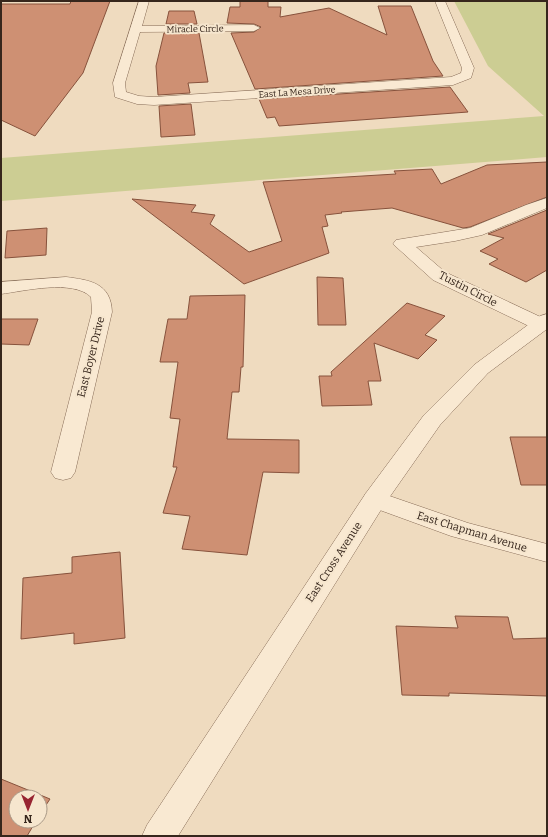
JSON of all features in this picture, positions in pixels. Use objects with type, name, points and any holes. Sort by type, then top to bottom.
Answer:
[{"type":"street","points":[[136,29],[144,1]]},
{"type":"street","name":"East La Mesa Drive","points":[[136,29],[119,83],[120,94],[126,97],[154,101],[176,100],[453,81],[467,76],[468,68],[440,1]]},
{"type":"street","name":"Miracle Circle","points":[[136,29],[254,28]]},
{"type":"street","name":"Tustin Circle","points":[[543,322],[439,276],[402,244],[455,237],[487,228],[515,214],[547,203]]},
{"type":"street","name":"East Boyer Drive","points":[[1,288],[58,283],[72,284],[91,289],[98,294],[101,300],[102,312],[63,472]]},
{"type":"street","name":"East Cross Avenue","points":[[159,836],[375,499],[432,420],[481,369],[543,322]]},
{"type":"street","name":"East Chapman Avenue","points":[[375,499],[433,522],[505,544],[547,553]]},
{"type":"green space","points":[[454,1],[547,2],[547,157],[1,201],[1,158],[544,116],[488,66]]},
{"type":"building","points":[[71,1],[110,1],[83,73],[35,136],[1,120],[1,4],[70,4]]},
{"type":"building","points":[[240,1],[268,1],[268,7],[281,7],[280,17],[329,8],[387,35],[378,6],[411,6],[433,61],[443,76],[255,89],[231,33],[254,32],[261,27],[254,24],[227,23],[230,7],[240,7]]},
{"type":"building","points":[[169,11],[194,11],[197,24],[166,24]]},
{"type":"building","points":[[164,33],[199,33],[208,82],[188,83],[190,93],[158,95],[156,66]]},
{"type":"building","points":[[450,87],[468,112],[279,126],[275,117],[267,118],[259,99]]},
{"type":"building","points":[[191,104],[195,135],[161,137],[159,106]]},
{"type":"building","points":[[547,162],[547,197],[470,227],[463,228],[392,208],[341,212],[342,213],[325,215],[328,226],[322,227],[329,253],[244,284],[132,199],[196,205],[191,212],[215,215],[210,224],[249,252],[282,241],[263,182],[396,174],[394,171],[432,169],[441,184],[487,165]]},
{"type":"building","points":[[547,210],[547,270],[526,282],[489,264],[498,259],[480,251],[504,238],[488,234]]},
{"type":"building","points":[[47,228],[46,255],[5,258],[7,231]]},
{"type":"building","points":[[317,277],[343,278],[346,325],[318,325]]},
{"type":"building","points":[[245,295],[243,367],[241,367],[239,392],[232,392],[227,439],[299,440],[299,473],[263,472],[247,555],[182,549],[190,516],[163,513],[177,467],[173,467],[180,419],[170,418],[178,362],[160,362],[168,319],[187,319],[190,296]]},
{"type":"building","points":[[407,303],[445,316],[425,335],[437,340],[418,359],[374,343],[381,381],[368,381],[372,405],[322,406],[319,376],[332,376],[331,372]]},
{"type":"building","points":[[1,319],[38,319],[29,345],[1,344]]},
{"type":"building","points":[[510,437],[547,437],[547,485],[521,485]]},
{"type":"building","points":[[120,552],[125,638],[74,644],[74,633],[21,639],[23,578],[72,573],[72,557]]},
{"type":"building","points":[[455,616],[508,617],[513,639],[547,638],[547,696],[449,693],[449,696],[402,695],[396,626],[458,628]]},
{"type":"building","points":[[1,779],[26,789],[8,789],[8,829],[31,829],[27,836],[1,836]]}]
